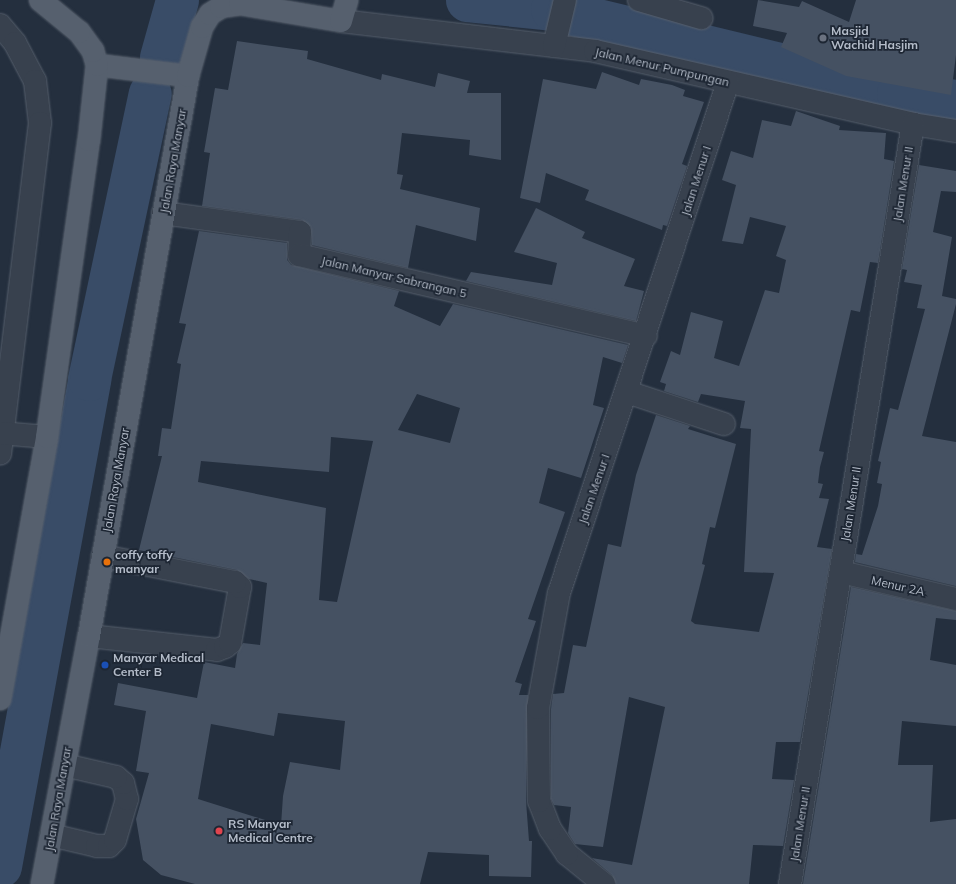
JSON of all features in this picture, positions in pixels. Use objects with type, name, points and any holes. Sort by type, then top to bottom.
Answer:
[{"type":"main road","points":[[0,699],[6,633],[46,437],[90,140],[97,65],[94,51],[79,32],[40,0]]},
{"type":"main road","points":[[341,21],[347,0]]},
{"type":"main road","name":"Jalan Raya Manyar","points":[[42,884],[90,636],[188,76],[202,27],[210,14],[221,7],[240,4],[270,6],[341,21]]},
{"type":"main road","points":[[97,65],[188,76]]},
{"type":"street","points":[[554,46],[565,0]]},
{"type":"street","points":[[639,0],[701,18]]},
{"type":"street","name":"Jalan Menur Pumpungan","points":[[341,21],[622,55],[728,82],[913,124],[956,131]]},
{"type":"street","points":[[0,25],[16,43],[35,81],[40,123],[1,440],[46,437]]},
{"type":"street","name":"Jalan Menur I","points":[[604,884],[567,854],[550,829],[540,801],[538,708],[559,593],[646,336],[728,82]]},
{"type":"street","name":"Jalan Menur II","points":[[790,884],[913,124]]},
{"type":"street","name":"Jalan Manyar Sabrangan 5","points":[[164,213],[300,232],[299,255],[646,336]]},
{"type":"street","points":[[627,392],[724,424]]},
{"type":"street","points":[[90,636],[217,650],[230,643],[240,586],[235,582],[103,556]]},
{"type":"street","name":"Menur 2A","points":[[841,572],[956,599]]},
{"type":"street","points":[[51,835],[97,846],[109,846],[115,840],[127,798],[123,783],[116,777],[64,765]]},
{"type":"building","points":[[758,0],[799,7],[802,1],[849,22],[856,0],[956,0],[956,55],[951,95],[846,76],[781,47],[787,33],[753,26]]},
{"type":"building","points":[[237,41],[308,51],[307,59],[381,80],[382,74],[435,87],[438,73],[470,81],[467,93],[501,93],[501,160],[469,155],[470,140],[402,133],[397,174],[403,175],[400,189],[480,208],[476,241],[416,225],[408,268],[312,245],[311,227],[302,220],[202,206],[210,153],[204,152],[215,88],[228,90]]},
{"type":"building","points":[[602,72],[639,85],[641,79],[672,85],[685,90],[683,96],[704,102],[682,164],[687,166],[667,226],[663,225],[662,230],[585,200],[589,190],[546,173],[540,203],[520,198],[543,79],[596,89]]},
{"type":"building","points":[[796,111],[840,126],[839,130],[886,133],[884,159],[894,161],[878,263],[870,262],[860,312],[851,310],[819,451],[824,452],[818,483],[823,484],[819,498],[829,499],[817,547],[832,549],[800,742],[776,742],[772,779],[794,780],[783,846],[753,845],[749,884],[616,884],[612,875],[592,858],[632,865],[665,707],[629,697],[603,847],[575,844],[568,833],[571,807],[554,805],[551,799],[551,709],[553,694],[564,693],[573,645],[586,647],[608,544],[621,547],[636,475],[656,415],[690,426],[688,429],[736,444],[715,528],[710,527],[702,564],[705,565],[691,621],[695,624],[759,632],[774,573],[744,572],[751,429],[740,428],[745,401],[701,394],[698,402],[664,391],[666,384],[660,382],[671,351],[680,355],[691,312],[723,321],[714,358],[739,366],[765,290],[779,293],[786,260],[776,256],[786,226],[750,217],[743,244],[722,241],[736,185],[722,180],[731,151],[753,158],[762,120],[791,126]]},
{"type":"building","points":[[919,165],[956,171],[956,192],[941,191],[933,232],[952,237],[942,296],[956,299],[956,304],[922,436],[956,442],[956,586],[855,562],[856,554],[862,555],[878,506],[882,484],[877,483],[881,462],[878,461],[890,408],[898,410],[925,309],[917,308],[922,285],[904,282],[907,270],[902,269]]},
{"type":"building","points":[[536,208],[585,232],[582,238],[635,259],[624,286],[644,291],[636,321],[466,281],[471,272],[552,285],[557,263],[514,252]]},
{"type":"building","points":[[199,231],[287,243],[287,260],[291,265],[399,291],[394,306],[440,326],[453,304],[628,345],[622,363],[603,357],[593,405],[604,408],[581,478],[548,468],[539,503],[565,512],[528,619],[536,621],[515,682],[522,684],[519,695],[528,695],[526,801],[529,841],[532,841],[531,877],[489,876],[489,855],[428,852],[420,884],[195,884],[161,875],[143,860],[136,819],[149,773],[136,771],[146,711],[114,705],[118,683],[197,698],[204,662],[235,668],[237,654],[243,643],[260,645],[267,583],[249,579],[237,570],[139,550],[162,456],[158,456],[162,428],[171,429],[181,364],[177,363],[186,324],[179,323]],"holes":[[[417,394],[460,408],[450,443],[398,430]],[[331,437],[373,441],[337,602],[319,600],[326,508],[198,482],[201,461],[329,472]],[[278,713],[345,721],[340,770],[290,762],[283,796],[281,825],[198,799],[211,724],[274,736]]]},
{"type":"building","points":[[851,587],[956,611],[956,620],[936,618],[930,660],[956,665],[956,726],[902,721],[898,765],[933,765],[930,822],[956,819],[956,884],[803,884]]},
{"type":"waterway","points":[[161,57],[177,0]]},
{"type":"waterway","points":[[467,0],[552,9],[898,93],[956,101]]},
{"type":"waterway","points":[[0,866],[89,379],[150,93]]},
{"type":"place","name":"Masjid Wachid Hasjim","points":[[823,38]]},
{"type":"place","name":"coffy toffy manyar","points":[[107,562]]},
{"type":"place","name":"Manyar Medical Center B","points":[[105,665]]},
{"type":"place","name":"RS Manyar Medical Centre","points":[[219,831]]}]
